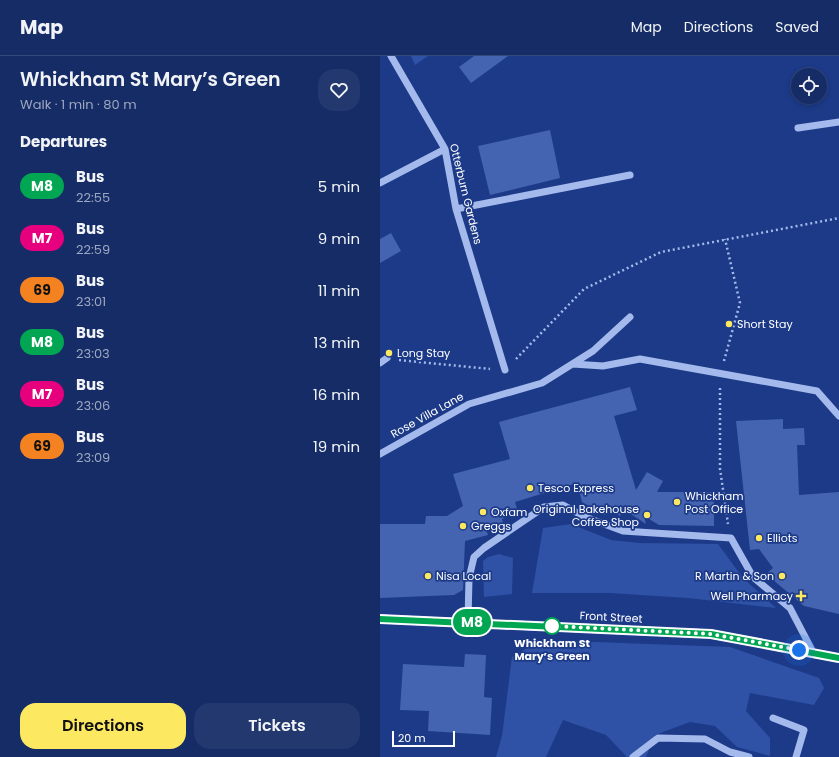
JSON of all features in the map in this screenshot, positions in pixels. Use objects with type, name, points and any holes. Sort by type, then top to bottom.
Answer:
[{"type":"main road","name":"Front Street","points":[[380,619],[711,634],[839,658]]},
{"type":"street","name":"Otterburn Gardens","points":[[391,56],[445,149],[456,210],[505,370]]},
{"type":"street","points":[[798,128],[839,122]]},
{"type":"street","points":[[380,183],[445,149]]},
{"type":"street","points":[[456,210],[630,175]]},
{"type":"street","name":"Rose Villa Lane","points":[[380,454],[469,404],[542,382],[594,351],[630,317]]},
{"type":"street","points":[[380,363],[387,358]]},
{"type":"street","points":[[573,364],[603,366],[640,359],[817,390],[839,416]]},
{"type":"street","points":[[468,622],[469,578],[474,557],[484,548],[544,507],[562,505],[585,517],[623,531],[731,538],[754,577],[790,608],[813,652]]},
{"type":"street","points":[[773,718],[804,730],[796,757]]},
{"type":"street","points":[[633,757],[658,738],[704,739],[730,752],[749,757]]},
{"type":"path","points":[[387,358],[505,370],[584,289],[661,252],[839,218]]},
{"type":"path","points":[[725,240],[740,303],[720,373],[720,469],[731,538]]},
{"type":"shaded area","points":[[411,56],[428,56],[415,65]]},
{"type":"shaded area","points":[[571,524],[611,540],[640,543],[718,544],[743,578],[776,608],[688,598],[610,593],[532,593],[543,528]]},
{"type":"shaded area","points":[[499,554],[513,558],[512,594],[484,597],[483,561],[488,557]]},
{"type":"shaded area","points":[[540,640],[730,647],[819,678],[824,688],[814,705],[750,693],[746,711],[770,738],[770,756],[737,747],[715,726],[690,722],[655,735],[646,757],[627,757],[606,735],[563,720],[546,757],[496,757],[502,736],[512,657]]},
{"type":"building","points":[[474,56],[508,56],[471,83],[459,67]]},
{"type":"building","points":[[550,130],[560,178],[490,195],[478,146]]},
{"type":"building","points":[[391,233],[401,251],[380,263],[380,239]]},
{"type":"building","points":[[630,387],[637,410],[614,416],[636,490],[647,472],[663,481],[657,492],[714,492],[714,526],[659,525],[644,516],[646,524],[623,509],[620,516],[608,509],[605,515],[582,502],[577,483],[515,502],[518,512],[502,519],[503,523],[486,529],[488,535],[465,541],[463,590],[454,595],[380,598],[380,524],[425,524],[426,516],[447,516],[463,506],[453,474],[510,459],[499,422]]},
{"type":"building","points":[[783,419],[783,429],[804,428],[805,445],[797,445],[799,495],[839,492],[839,614],[804,606],[766,574],[773,568],[759,549],[750,550],[736,421]]},
{"type":"building","points":[[465,654],[486,655],[484,697],[492,698],[490,735],[428,731],[429,711],[400,710],[403,664],[464,667]]},
{"type":"bus line","name":"M8","points":[[380,619],[711,634],[839,658]]},
{"type":"place","name":"Short Stay","points":[[729,324]]},
{"type":"place","name":"Long Stay","points":[[389,353]]},
{"type":"place","name":"Tesco Express","points":[[530,488]]},
{"type":"place","name":"Whickham Post Office","points":[[677,502]]},
{"type":"place","name":"Oxfam","points":[[483,512]]},
{"type":"place","name":"Original Bakehouse Coffee Shop","points":[[647,515]]},
{"type":"place","name":"Greggs","points":[[463,526]]},
{"type":"place","name":"Elliots","points":[[759,538]]},
{"type":"place","name":"Nisa Local","points":[[428,576]]},
{"type":"place","name":"R Martin & Son","points":[[782,576]]},
{"type":"place","name":"Well Pharmacy","points":[[801,596]]},
{"type":"place","name":"Whickham St Mary’s Green","points":[[552,626]]},
{"type":"route","points":[[552,626],[711,634],[799,650]]}]
